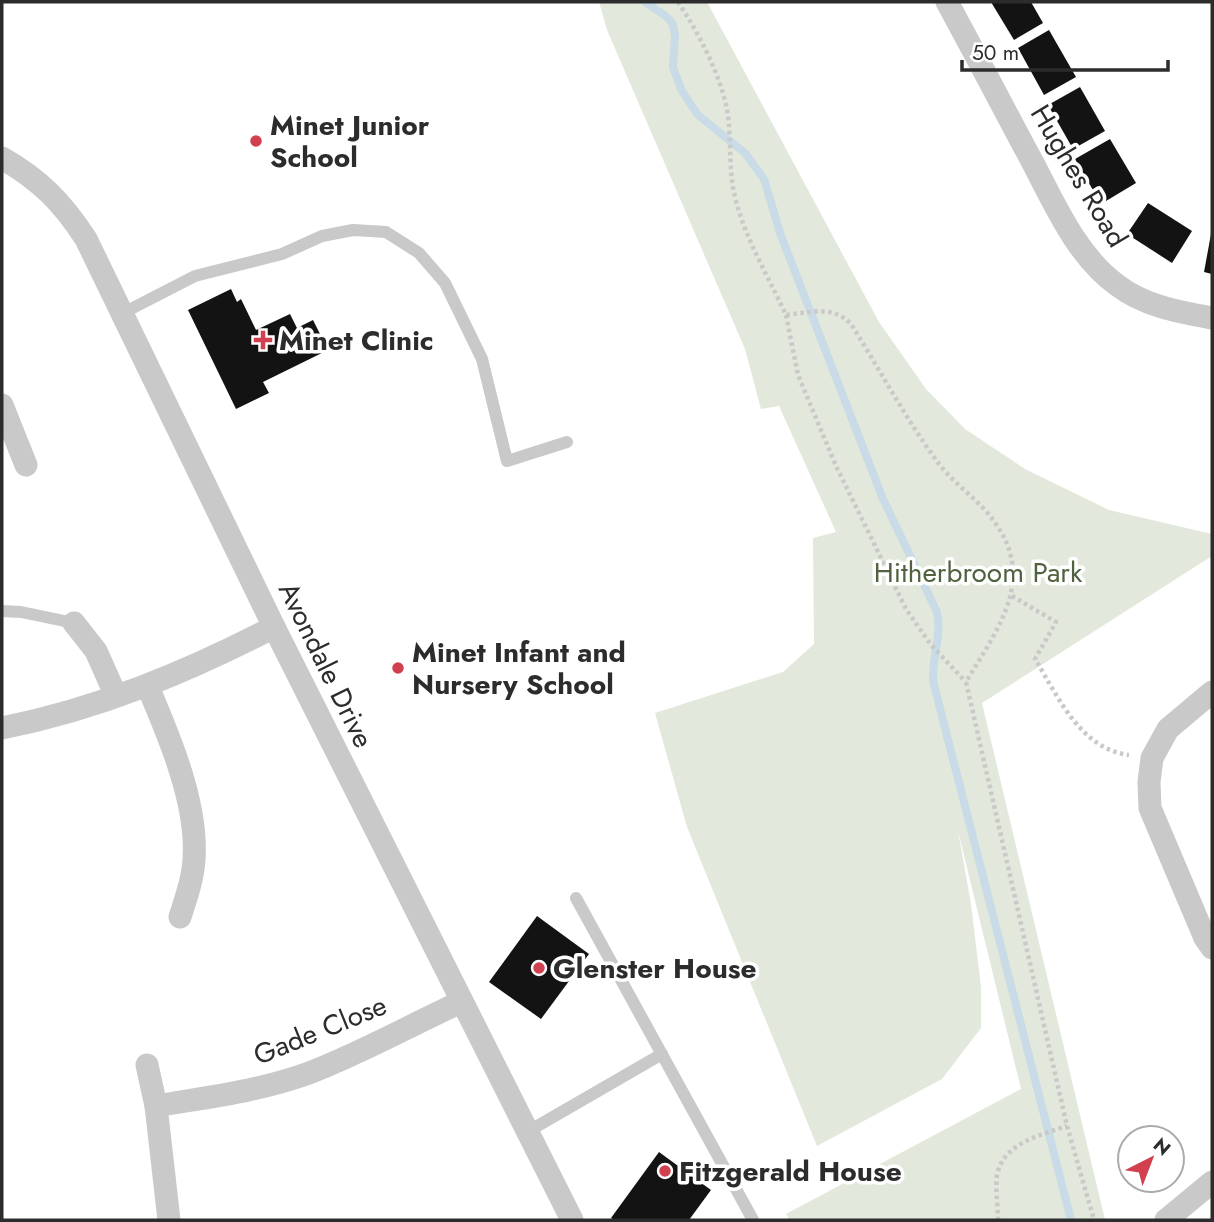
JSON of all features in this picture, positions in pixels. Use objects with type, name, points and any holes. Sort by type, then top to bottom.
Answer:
[{"type":"street","name":"Hughes Road","points":[[947,2],[1051,197],[1083,251],[1107,278],[1133,295],[1177,311],[1212,318]]},
{"type":"street","name":"Avondale Drive","points":[[3,162],[34,178],[65,208],[86,239],[274,627],[572,1220]]},
{"type":"street","points":[[2,405],[8,436],[26,466]]},
{"type":"street","points":[[74,623],[96,651],[116,696]]},
{"type":"street","points":[[2,729],[67,713],[148,687],[274,627]]},
{"type":"street","points":[[148,687],[175,757],[192,819],[194,861],[180,917]]},
{"type":"street","points":[[1212,692],[1168,729],[1152,758],[1149,782],[1150,808],[1205,938],[1212,948]]},
{"type":"street","name":"Gade Close","points":[[156,1106],[248,1090],[309,1073],[461,1002]]},
{"type":"street","points":[[147,1065],[156,1106],[169,1220]]},
{"type":"street","points":[[1166,1220],[1212,1182]]},
{"type":"lane","points":[[123,313],[195,276],[282,254],[322,236],[352,230],[386,232],[419,253],[445,283],[482,359],[507,461],[567,442]]},
{"type":"lane","points":[[2,611],[74,623]]},
{"type":"lane","points":[[576,898],[752,1220]]},
{"type":"lane","points":[[527,1132],[662,1054]]},
{"type":"path","points":[[678,2],[692,24],[724,95],[736,203],[786,315],[798,375],[836,466],[906,609],[931,645],[966,682],[1067,1126],[1094,1220]]},
{"type":"path","points":[[786,315],[825,310],[844,316],[852,324],[941,467],[985,510],[1000,532],[1010,554],[1012,596],[998,627],[966,682]]},
{"type":"path","points":[[1012,596],[1056,622],[1035,659],[1070,718],[1084,732],[1113,752],[1152,758]]},
{"type":"path","points":[[998,1220],[997,1175],[1004,1158],[1016,1146],[1067,1126]]},
{"type":"green space","name":"Hitherbroom Park","points":[[599,2],[707,2],[879,322],[926,389],[965,429],[1025,469],[1109,510],[1212,534],[1212,556],[982,703],[1105,1220],[790,1220],[786,1214],[1021,1089],[958,831],[971,904],[981,987],[981,1028],[942,1079],[817,1146],[687,827],[655,713],[783,672],[814,644],[813,538],[836,532],[779,406],[761,409],[745,349],[607,30]]},
{"type":"building","points":[[991,2],[1031,2],[1043,23],[1014,40]]},
{"type":"building","points":[[1049,30],[1076,77],[1044,95],[1018,48]]},
{"type":"building","points":[[1080,87],[1105,131],[1073,149],[1048,105]]},
{"type":"building","points":[[1110,139],[1136,183],[1101,204],[1075,159]]},
{"type":"building","points":[[1148,203],[1192,231],[1172,263],[1127,234]]},
{"type":"building","points":[[1212,234],[1212,274],[1204,272]]},
{"type":"building","name":"Minet Clinic","points":[[231,289],[237,302],[241,299],[256,330],[290,314],[297,328],[313,320],[328,350],[263,382],[269,393],[236,409],[188,310]]},
{"type":"building","name":"Glenster House","points":[[537,916],[589,954],[541,1019],[489,982]]},
{"type":"building","name":"Fitzgerald House","points":[[659,1152],[711,1190],[689,1220],[611,1218]]},
{"type":"waterway","points":[[645,2],[673,24],[673,67],[689,102],[698,115],[745,153],[764,179],[780,233],[883,499],[937,612],[933,681],[1071,1220]]},
{"type":"place","name":"Minet Junior School","points":[[256,141]]},
{"type":"place","name":"Minet Clinic","points":[[263,340]]},
{"type":"place","name":"Minet Infant and Nursery School","points":[[398,668]]},
{"type":"place","name":"Glenster House","points":[[539,968]]},
{"type":"place","name":"Fitzgerald House","points":[[665,1171]]}]
